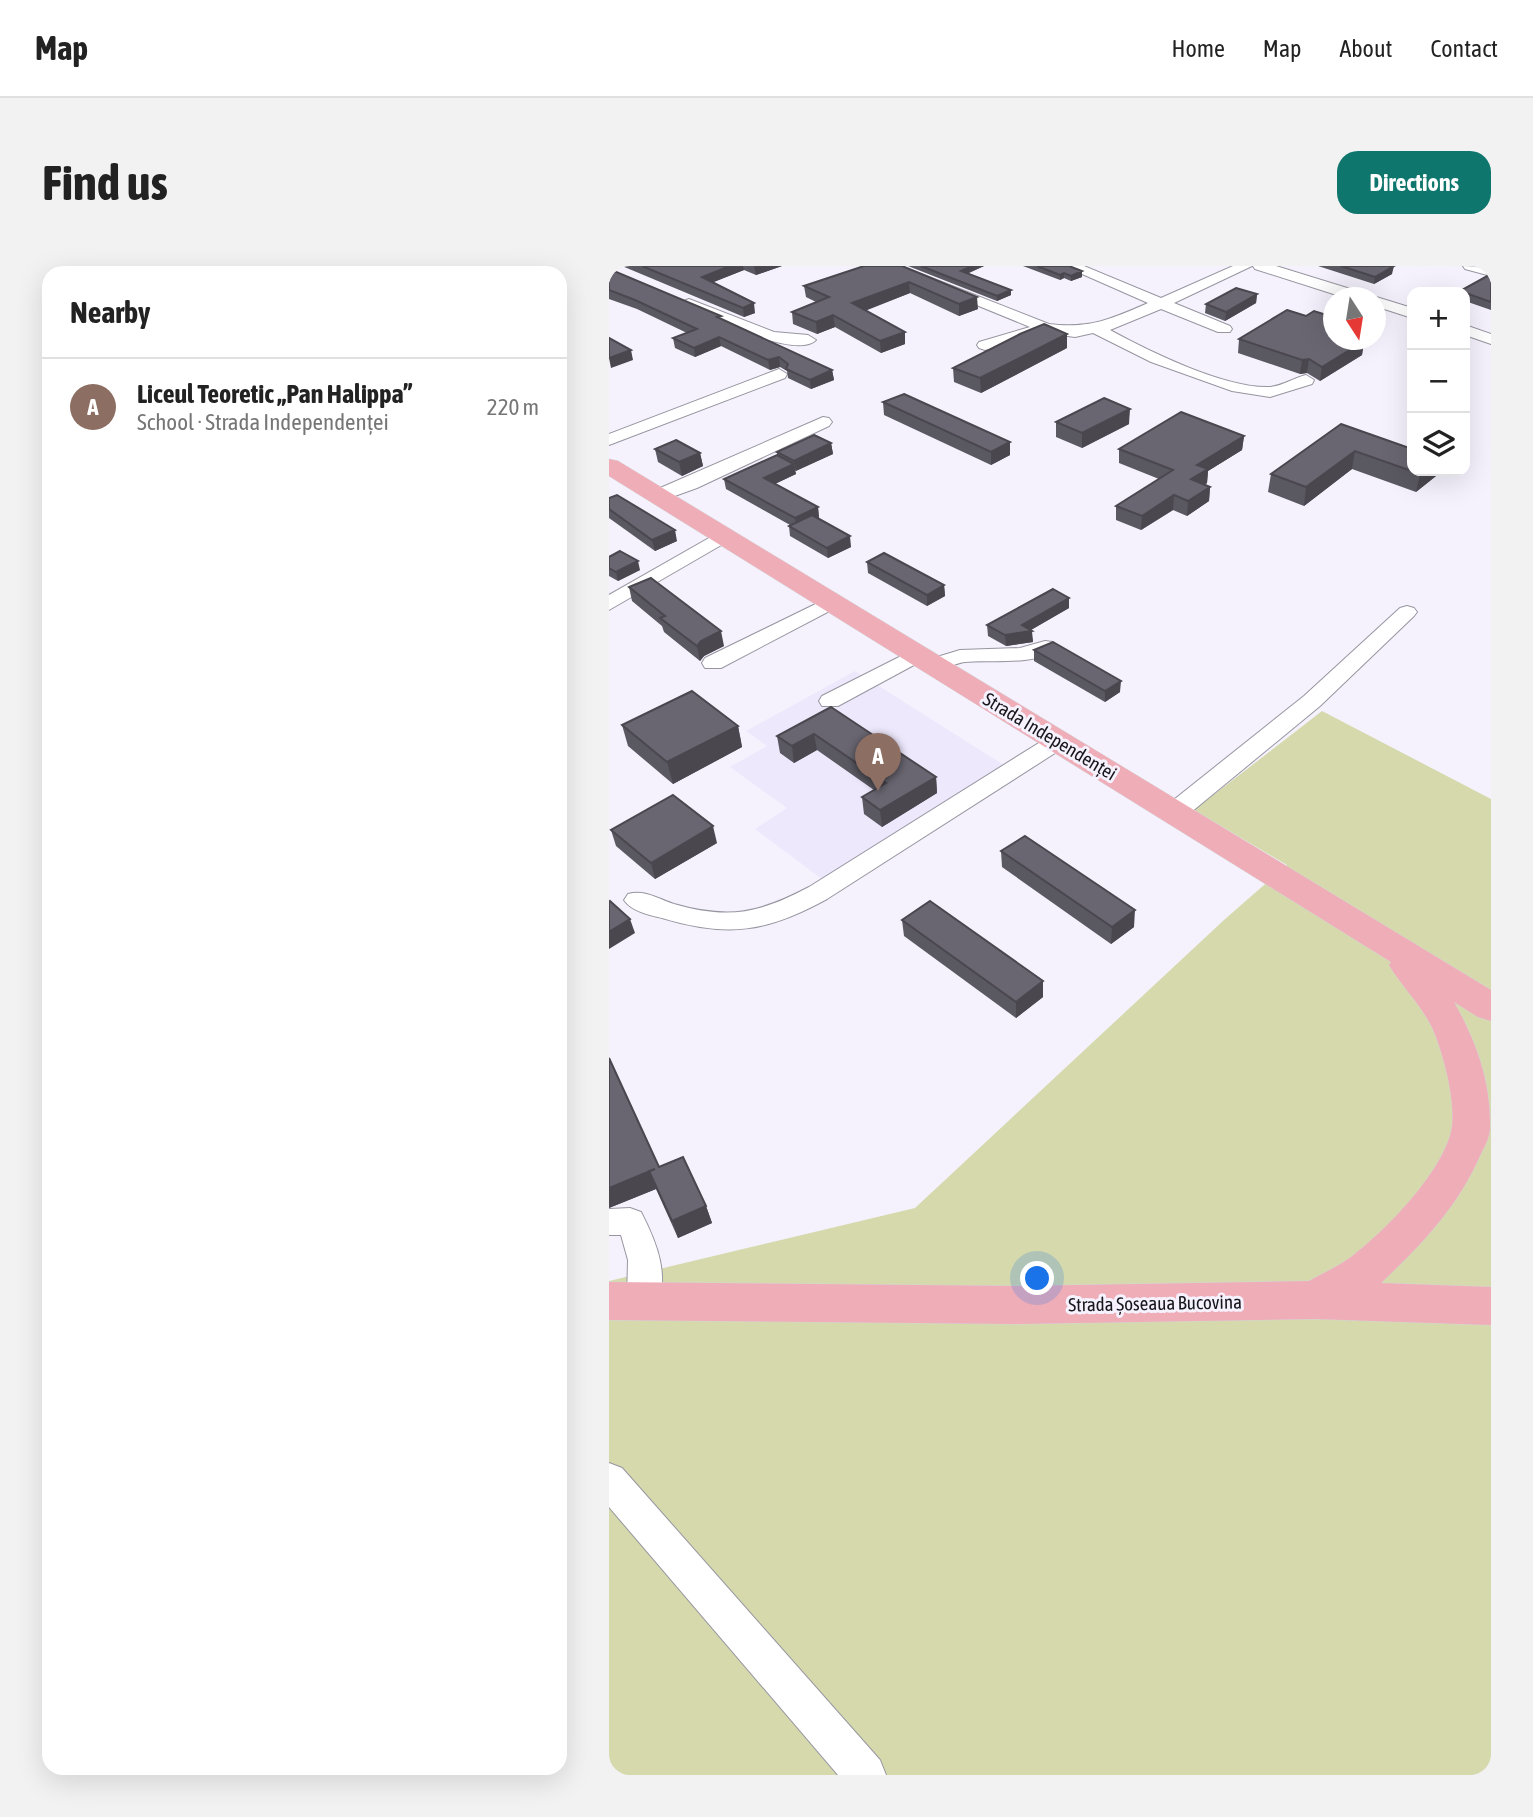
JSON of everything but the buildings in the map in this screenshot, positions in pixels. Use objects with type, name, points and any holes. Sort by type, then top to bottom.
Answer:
[{"type":"main road","name":"Strada Independenței","points":[[609,466],[1491,1007]]},
{"type":"main road","points":[[1315,1300],[1366,1270],[1415,1224],[1449,1179],[1471,1131],[1469,1084],[1454,1035],[1432,995],[1388,942]]},
{"type":"main road","name":"Strada Șoseaua Bucovina","points":[[626,1301],[1017,1305],[1315,1300],[1491,1306]]},
{"type":"street","points":[[888,266],[1046,328],[1075,332],[1098,329],[1245,266]]},
{"type":"street","points":[[915,277],[939,266]]},
{"type":"street","points":[[1071,266],[1224,329]]},
{"type":"street","points":[[1260,266],[1328,287]]},
{"type":"street","points":[[1470,266],[1491,272]]},
{"type":"street","points":[[669,295],[771,337],[808,340]]},
{"type":"street","points":[[1386,305],[1407,311]]},
{"type":"street","points":[[985,345],[1046,328]]},
{"type":"street","points":[[1098,329],[1119,343],[1239,390],[1271,392],[1306,380]]},
{"type":"street","points":[[1470,332],[1491,339]]},
{"type":"street","points":[[609,440],[779,374]]},
{"type":"street","points":[[658,496],[823,422]]},
{"type":"street","points":[[609,604],[723,536]]},
{"type":"street","points":[[713,663],[832,602]]},
{"type":"street","points":[[1175,812],[1312,702],[1407,612]]},
{"type":"street","points":[[830,701],[926,660],[1022,654],[1045,647]]},
{"type":"street","points":[[637,900],[675,915],[727,921],[761,919],[779,914],[818,893],[1058,741]]},
{"type":"street","points":[[609,1222],[630,1221],[643,1248],[647,1277],[626,1301]]},
{"type":"street","points":[[609,1480],[865,1775]]},
{"type":"shaded area","points":[[855,671],[1018,774],[838,891],[755,829],[787,808],[730,767],[767,746],[746,731]]},
{"type":"green space","points":[[1322,711],[1491,799],[1491,1775],[609,1775],[609,1281],[915,1208],[1224,920],[1287,865],[1194,810]]},
{"type":"place","name":"Liceul Teoretic „Pan Halippa”","points":[[878,791]]}]
